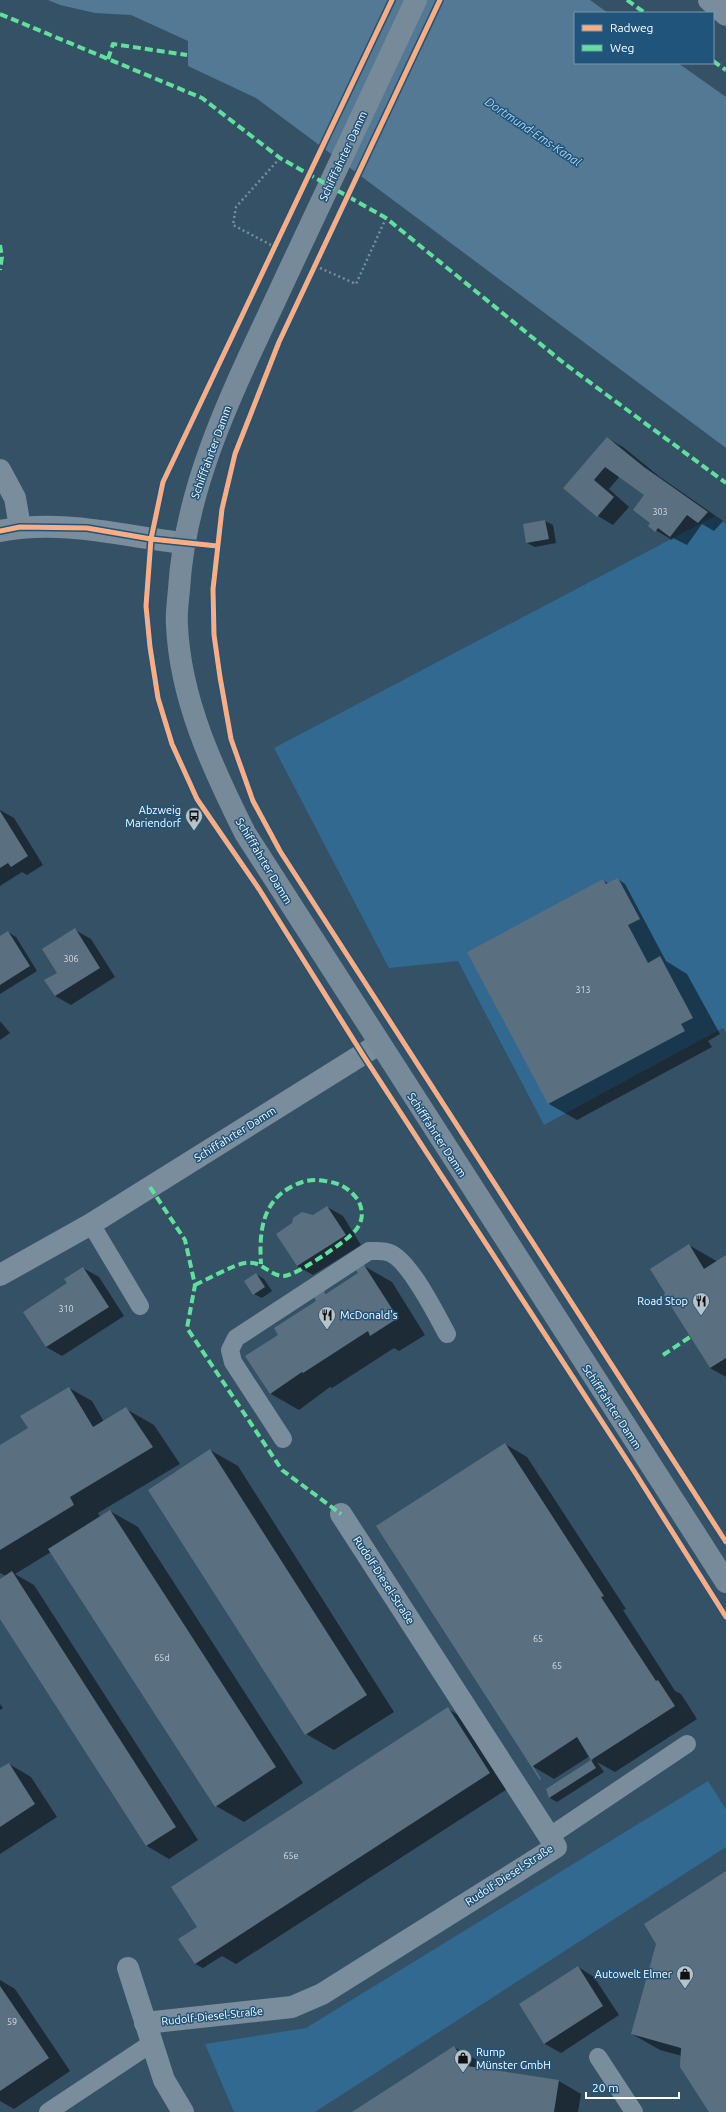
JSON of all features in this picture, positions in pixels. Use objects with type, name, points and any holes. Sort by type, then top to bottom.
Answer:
[{"type":"main road","name":"Schifffahrter Damm","points":[[416,0],[313,219],[218,428],[200,477],[183,543],[177,625],[186,691],[213,769],[245,833],[379,1044],[726,1582]]},
{"type":"street","points":[[709,0],[726,15]]},
{"type":"street","points":[[0,470],[15,498],[10,529],[87,528],[183,543]]},
{"type":"street","name":"Schiffahrter Damm","points":[[0,1275],[90,1224],[379,1044]]},
{"type":"street","name":"Rudolf-Diesel-Straße","points":[[145,2023],[292,2007],[322,1994],[556,1847],[341,1514]]},
{"type":"street","name":"Rudolf-Diesel-Straße","points":[[128,1968],[164,2080],[183,2112]]},
{"type":"lane","points":[[90,1224],[140,1306]]},
{"type":"lane","points":[[283,1439],[233,1362],[230,1350],[236,1338],[369,1251],[391,1253],[403,1261],[447,1334]]},
{"type":"lane","points":[[550,1836],[687,1744]]},
{"type":"lane","points":[[48,2112],[152,2043]]},
{"type":"lane","points":[[598,2057],[634,2112]]},
{"type":"path","points":[[276,247],[233,225],[236,207],[280,158]]},
{"type":"path","points":[[315,265],[356,284],[386,218]]},
{"type":"shaded area","points":[[715,516],[726,524],[726,1032],[723,1028],[544,1125],[458,961],[389,968],[274,748]]},
{"type":"shaded area","points":[[708,1781],[726,1809],[726,1847],[315,2112],[234,2112],[205,2044],[306,2028]]},
{"type":"water","name":"Dortmund-Ems-Kanal","points":[[48,0],[590,0],[607,12],[574,12],[574,64],[679,64],[726,97],[726,448],[256,98],[188,66],[188,41],[131,15],[95,13],[60,5]]},
{"type":"building","points":[[607,437],[644,467],[708,512],[698,523],[687,515],[670,537],[658,528],[655,532],[648,526],[650,523],[633,510],[644,495],[605,467],[594,480],[614,497],[597,517],[563,488]]},
{"type":"building","points":[[545,520],[549,539],[526,543],[523,524]]},
{"type":"building","points":[[0,811],[28,856],[11,867],[8,863],[0,868]]},
{"type":"building","points":[[618,878],[640,919],[628,925],[648,963],[660,956],[693,1018],[681,1024],[685,1031],[548,1104],[467,952],[603,879],[606,884]]},
{"type":"building","points":[[75,928],[100,968],[55,996],[44,980],[57,973],[42,949]]},
{"type":"building","points":[[8,931],[30,966],[0,985],[0,936]]},
{"type":"building","points":[[327,1206],[346,1235],[297,1266],[276,1234],[292,1223],[293,1218],[302,1212],[313,1215]]},
{"type":"building","name":"Road Stop","points":[[689,1244],[704,1269],[726,1255],[726,1358],[710,1368],[664,1295],[665,1293],[650,1269]]},
{"type":"building","name":"McDonald's","points":[[364,1265],[398,1318],[370,1336],[368,1331],[303,1373],[302,1372],[270,1394],[245,1356],[278,1335],[274,1328],[316,1301],[314,1297],[324,1291],[326,1294],[358,1273],[356,1270]]},
{"type":"building","points":[[83,1267],[109,1307],[46,1347],[23,1312],[67,1283],[64,1279]]},
{"type":"building","points":[[256,1273],[265,1287],[253,1295],[244,1281]]},
{"type":"building","points":[[69,1387],[93,1427],[126,1407],[153,1447],[70,1497],[74,1505],[0,1550],[0,1445],[28,1428],[20,1416]]},
{"type":"building","points":[[505,1443],[604,1596],[601,1597],[656,1681],[658,1680],[675,1706],[591,1760],[577,1737],[533,1766],[541,1779],[540,1780],[376,1526]]},
{"type":"building","points":[[210,1449],[367,1695],[305,1735],[148,1490]]},
{"type":"building","points":[[110,1510],[276,1767],[215,1807],[48,1549]]},
{"type":"building","points":[[12,1571],[176,1827],[146,1846],[0,1619],[0,1579]]},
{"type":"building","points":[[448,1707],[490,1773],[195,1964],[178,1939],[197,1927],[171,1887]]},
{"type":"building","points":[[591,1760],[596,1768],[549,1798],[546,1789]]},
{"type":"building","points":[[9,1763],[35,1804],[0,1827],[0,1768]]},
{"type":"building","name":"Autowelt Elmer","points":[[726,1871],[726,2112],[709,2112],[680,2067],[681,2048],[631,2034],[656,1944],[644,1924]]},
{"type":"building","points":[[578,1966],[603,2006],[544,2044],[519,2004]]},
{"type":"building","points":[[0,1986],[49,2058],[0,2091]]},
{"type":"building","name":"Rump Münster GmbH","points":[[454,2046],[467,2066],[559,2080],[554,2112],[352,2112]]},
{"type":"marked path","points":[[627,0],[644,12]]},
{"type":"marked path","points":[[0,14],[202,98],[280,158],[386,218],[565,364],[726,483]]},
{"type":"marked path","points":[[108,59],[113,44],[187,55]]},
{"type":"marked path","points":[[714,62],[726,70]]},
{"type":"marked path","points":[[0,245],[2,257],[0,270]]},
{"type":"marked path","points":[[195,1285],[228,1269],[245,1263],[256,1264],[274,1274],[284,1276],[298,1271],[329,1252],[354,1232],[360,1224],[362,1218],[358,1200],[344,1187],[335,1183],[321,1180],[301,1182],[283,1192],[275,1200],[265,1219],[261,1240],[261,1264]]},
{"type":"marked path","points":[[150,1187],[185,1240],[195,1285],[187,1328],[282,1470],[341,1514]]},
{"type":"marked path","points":[[663,1355],[690,1337]]},
{"type":"cycle path","points":[[392,0],[163,482],[151,539],[146,606],[150,647],[158,698],[172,744],[197,799],[259,889],[363,1055],[634,1471],[726,1617]]},
{"type":"cycle path","points":[[440,0],[279,342],[235,454],[222,509],[213,589],[214,635],[231,739],[253,801],[280,851],[726,1542]]},
{"type":"cycle path","points":[[0,531],[20,527],[87,528],[151,539],[217,546]]},
{"type":"place","name":"Abzweig Mariendorf","points":[[194,831]]},
{"type":"place","name":"Road Stop","points":[[701,1316]]},
{"type":"place","name":"McDonald's","points":[[327,1330]]},
{"type":"place","name":"Autowelt Elmer","points":[[685,1989]]},
{"type":"place","name":"Rump Münster GmbH","points":[[463,2073]]}]
